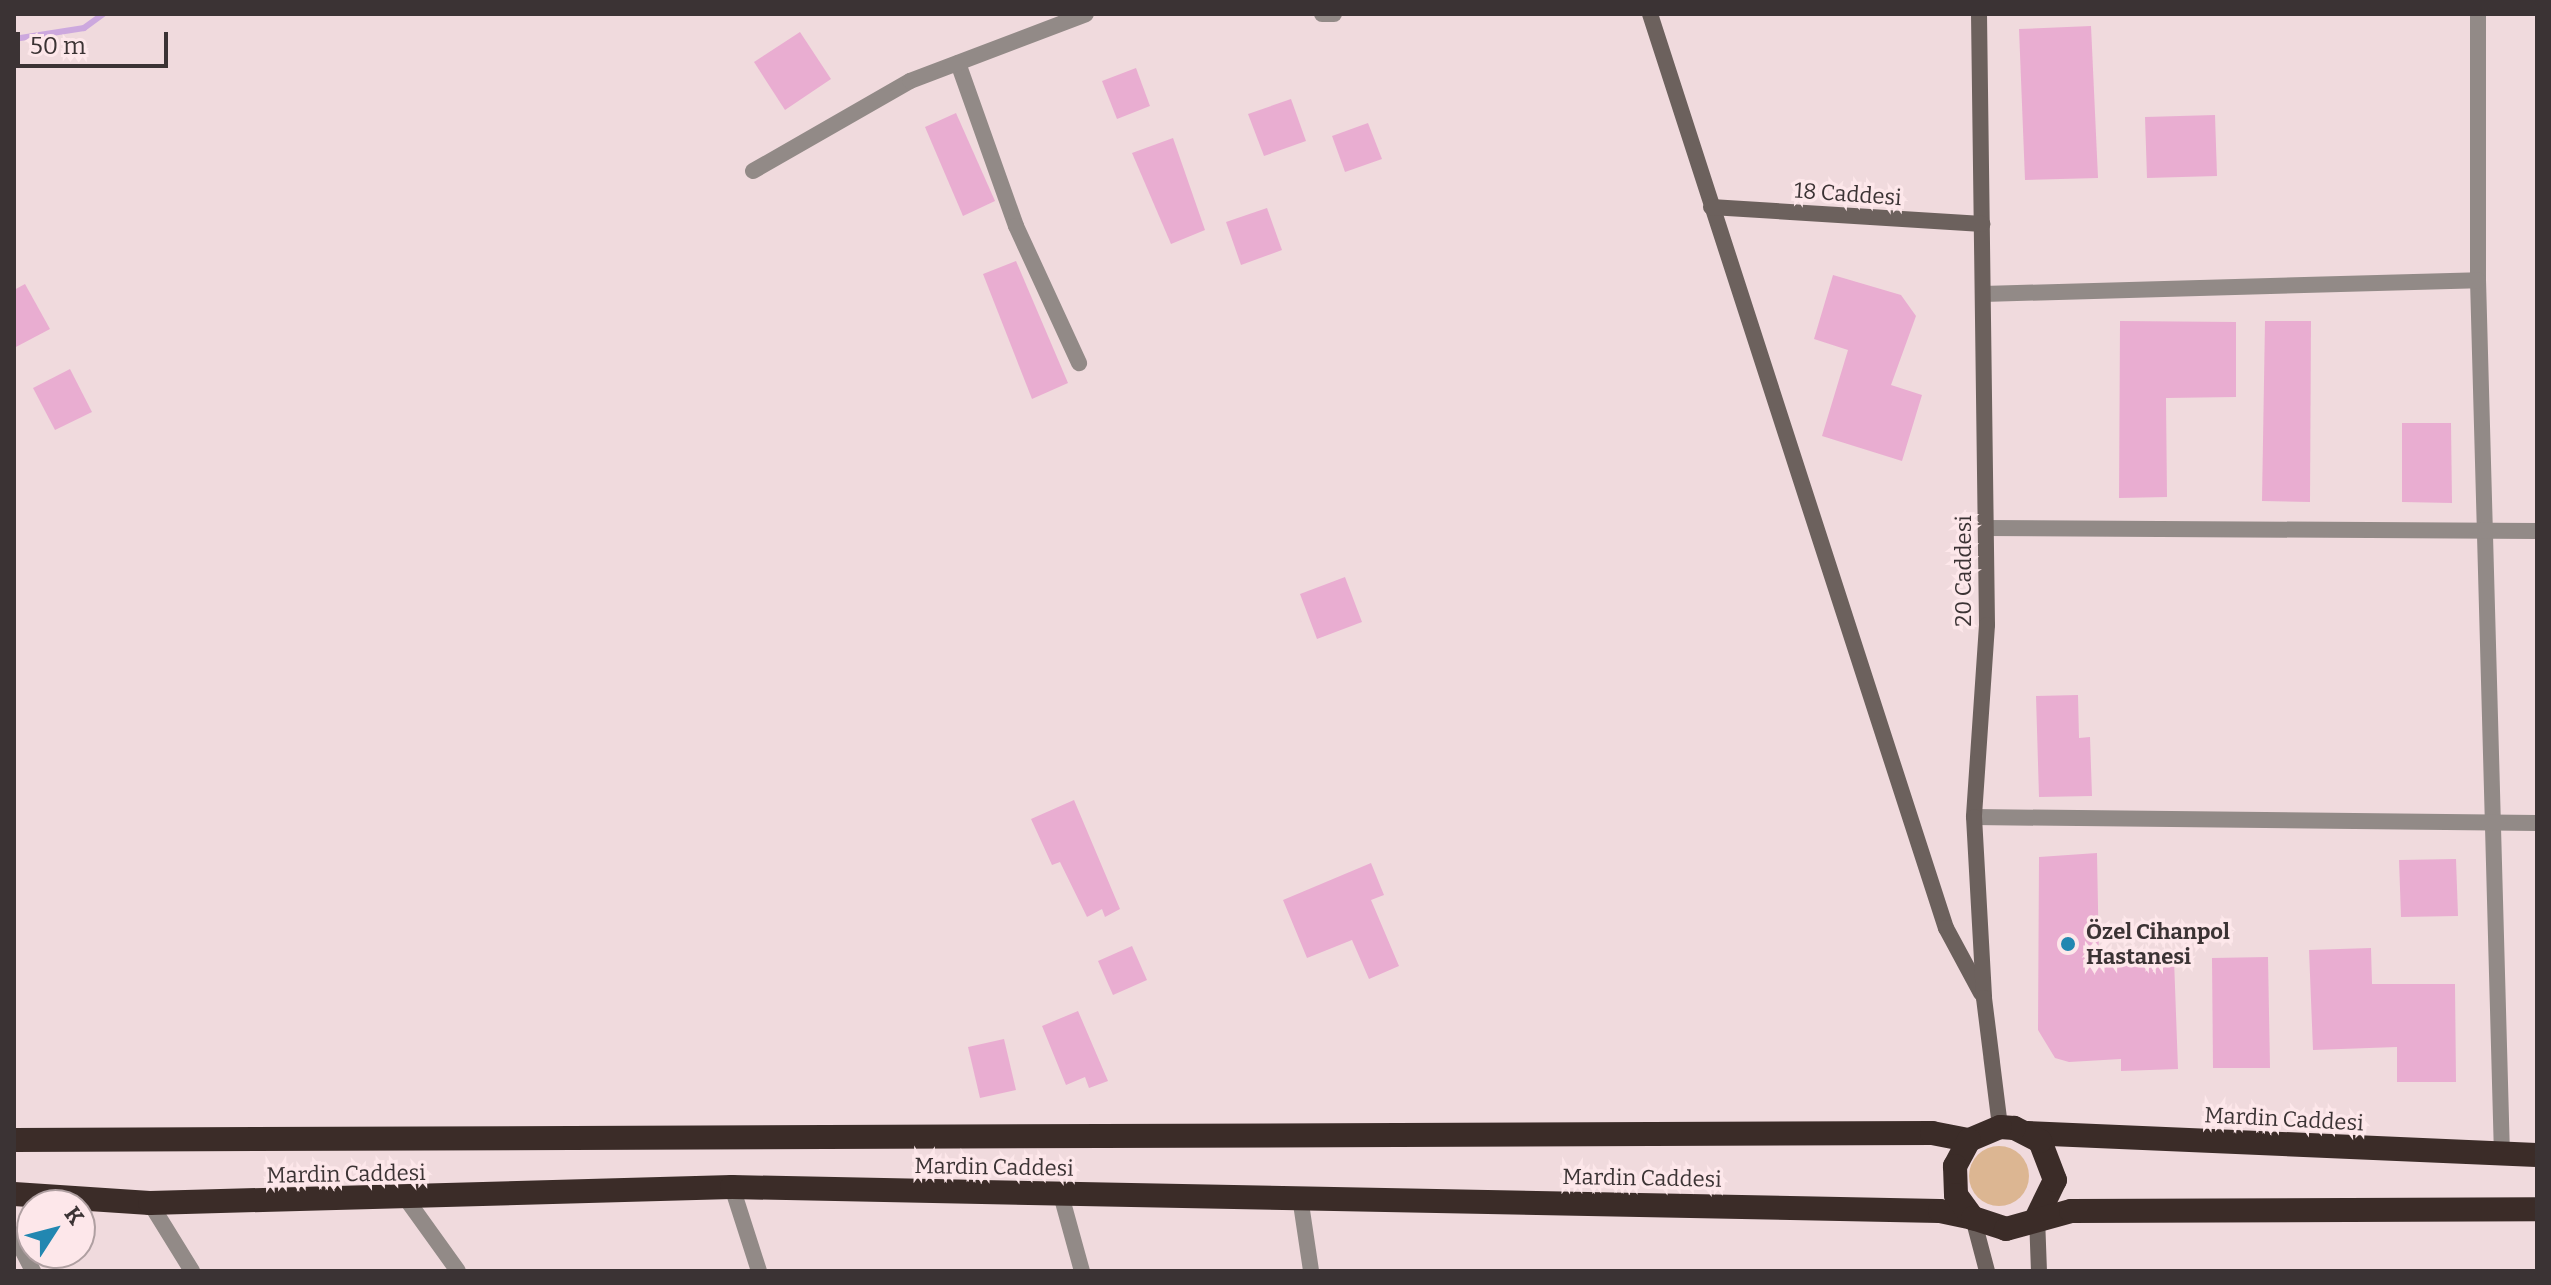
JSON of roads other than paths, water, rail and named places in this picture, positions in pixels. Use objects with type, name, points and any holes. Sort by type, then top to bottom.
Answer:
[{"type":"highway","name":"Mardin Caddesi","points":[[2000,1127],[2028,1133],[2537,1155]]},
{"type":"highway","points":[[1973,1218],[1956,1195],[1953,1180],[1960,1152],[1969,1140],[2000,1127]]},
{"type":"highway","name":"Mardin Caddesi","points":[[14,1140],[1932,1133],[1969,1140]]},
{"type":"highway","points":[[2028,1133],[2048,1152],[2055,1180],[2047,1206],[2037,1217]]},
{"type":"highway","name":"Mardin Caddesi","points":[[14,1194],[150,1203],[407,1200],[732,1187],[1940,1211],[2006,1229],[2037,1217],[2071,1211],[2537,1209]]},
{"type":"street","points":[[753,171],[910,81],[1086,14]]},
{"type":"street","points":[[1322,14],[1334,14]]},
{"type":"street","points":[[1650,14],[1946,928],[1984,998]]},
{"type":"street","name":"20 Caddesi","points":[[1979,14],[1987,625],[1974,817],[1984,998],[2000,1127]]},
{"type":"street","points":[[2478,14],[2478,280],[2502,1155]]},
{"type":"street","points":[[958,63],[1016,226],[1079,363]]},
{"type":"street","name":"18 Caddesi","points":[[1711,207],[1982,224]]},
{"type":"street","points":[[1983,294],[2478,280]]},
{"type":"street","points":[[1986,528],[2537,531]]},
{"type":"street","points":[[1974,817],[2537,823]]},
{"type":"street","points":[[732,1187],[759,1271]]},
{"type":"street","points":[[1061,1195],[1082,1271]]},
{"type":"street","points":[[1300,1197],[1311,1271]]},
{"type":"street","points":[[407,1200],[458,1271]]},
{"type":"street","points":[[150,1203],[192,1271]]},
{"type":"street","points":[[2037,1217],[2039,1271]]},
{"type":"street","points":[[1973,1218],[1987,1271]]},
{"type":"street","points":[[14,1234],[33,1271]]},
{"type":"waterway","points":[[14,39],[84,28],[103,14]]},
{"type":"place","name":"Özel Cihanpol Hastanesi","points":[[2068,944]]}]
